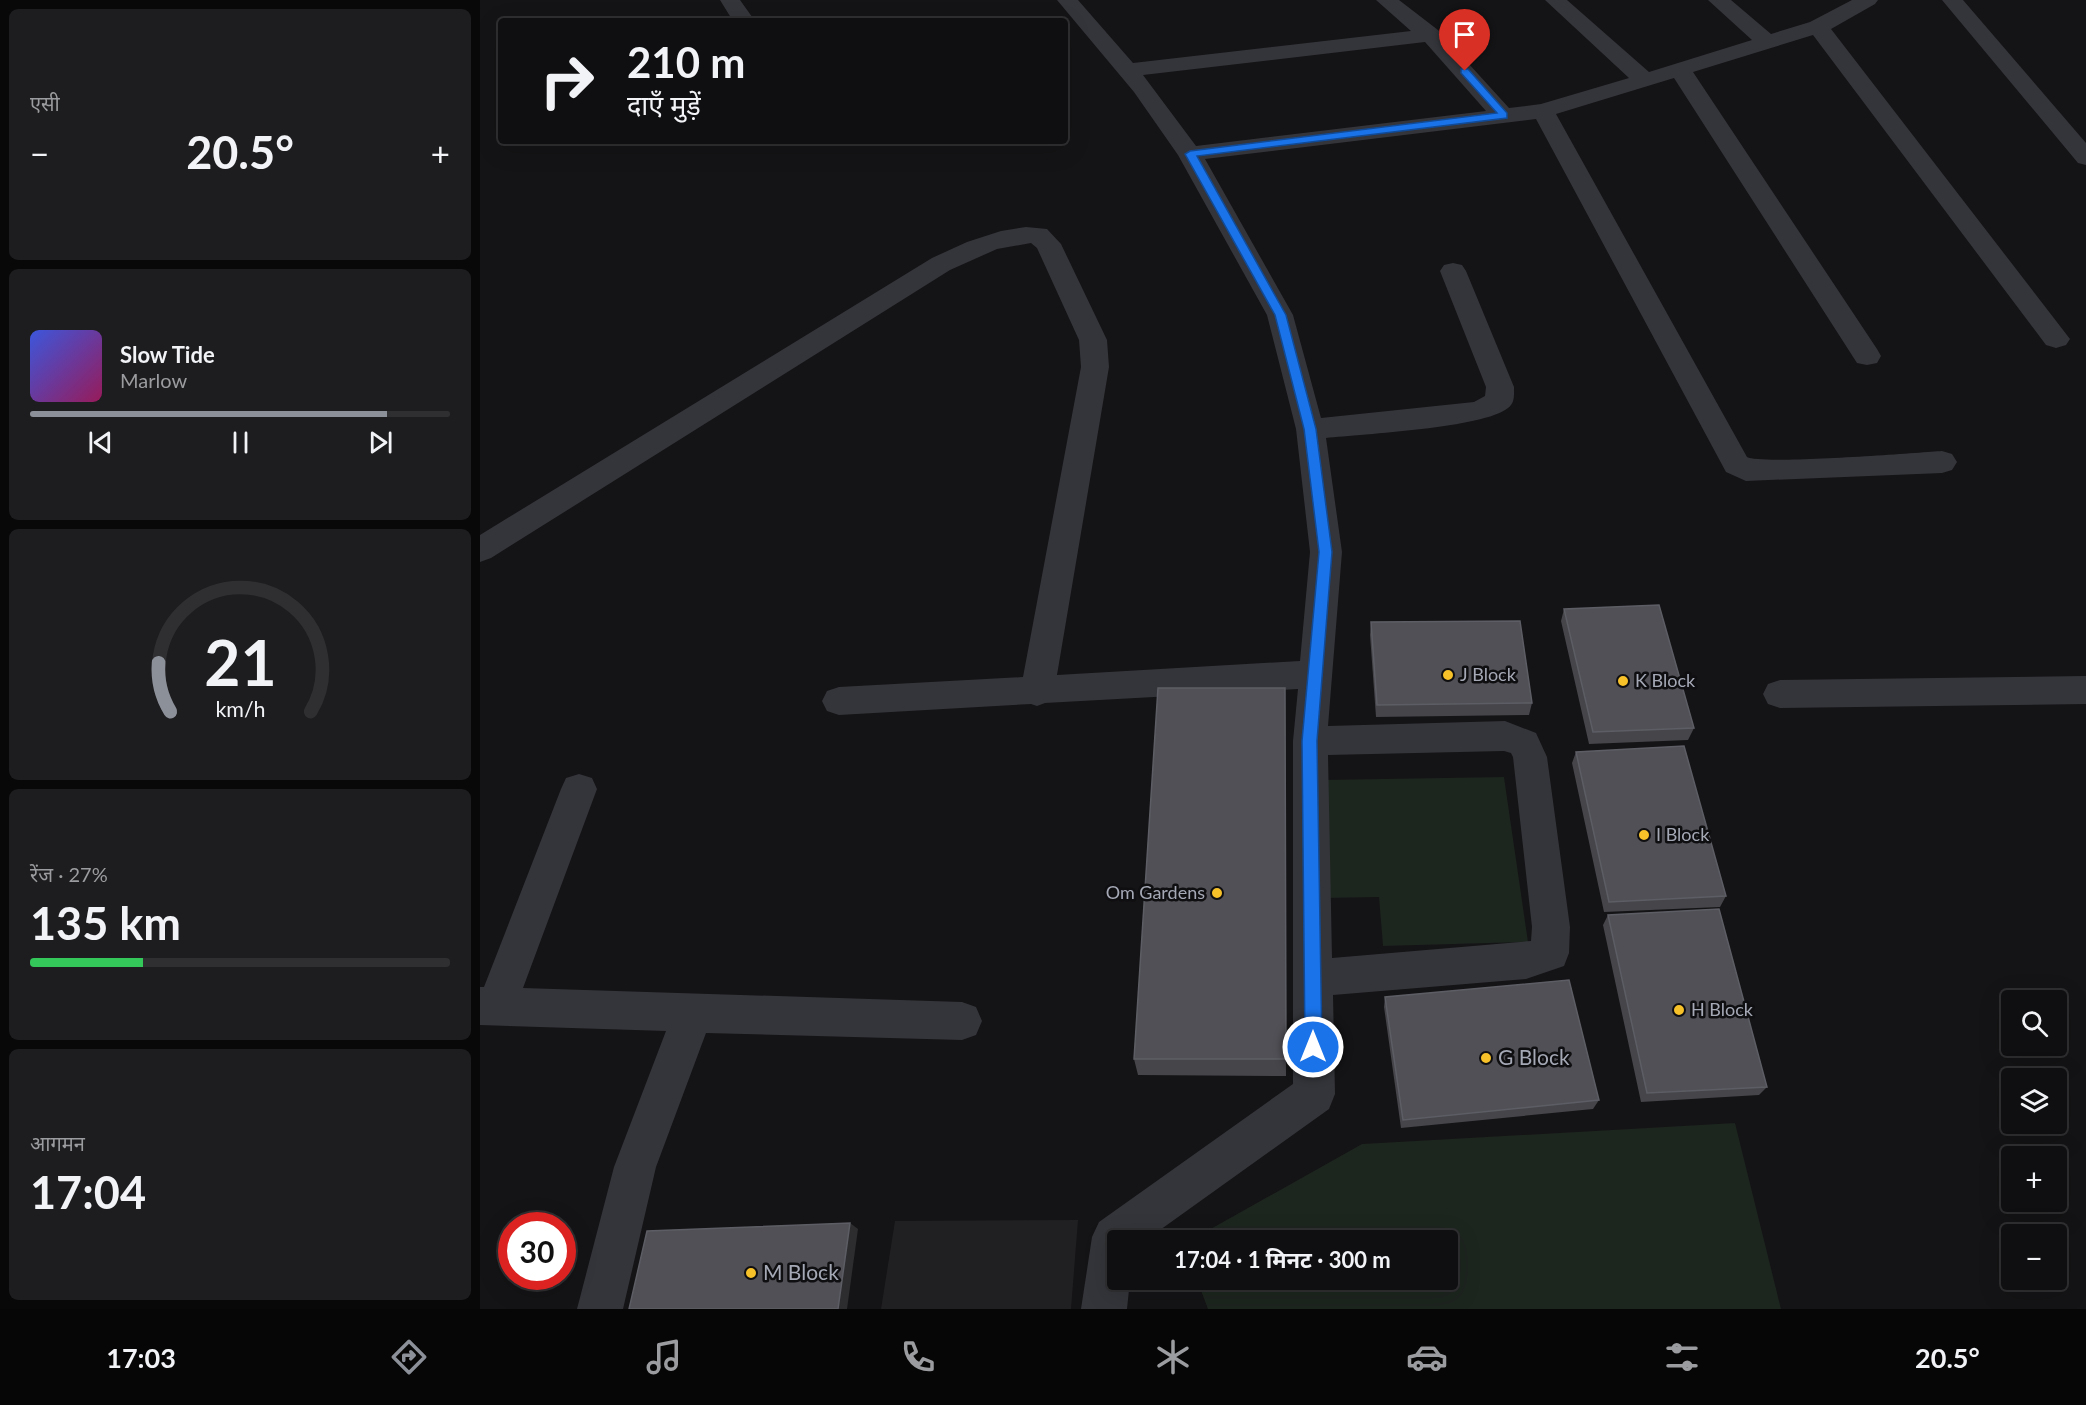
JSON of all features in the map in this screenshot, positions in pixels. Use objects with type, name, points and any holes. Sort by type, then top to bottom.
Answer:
[{"type":"street","points":[[730,0],[742,18]]},
{"type":"street","points":[[1067,0],[1128,70],[1190,154],[1280,315],[1310,429],[1326,552],[1310,741],[1314,1094],[1114,1237],[1104,1309]]},
{"type":"street","points":[[1386,0],[1430,35],[1503,116]]},
{"type":"street","points":[[1555,0],[1645,80]]},
{"type":"street","points":[[1718,0],[1768,43]]},
{"type":"street","points":[[1190,154],[1543,111],[1818,27],[1868,0]]},
{"type":"street","points":[[1952,0],[2086,158]]},
{"type":"street","points":[[1818,27],[2056,339]]},
{"type":"street","points":[[1128,70],[1430,35]]},
{"type":"street","points":[[1680,70],[1867,356]]},
{"type":"street","points":[[1543,111],[1736,464],[1746,470],[1780,470],[1942,462]]},
{"type":"street","points":[[480,550],[941,264],[974,249],[1023,235],[1038,235],[1048,244],[1093,340],[1095,360],[1037,692]]},
{"type":"street","points":[[1310,429],[1479,411],[1499,401],[1500,387],[1453,272]]},
{"type":"street","points":[[839,701],[1037,692],[1317,674]]},
{"type":"street","points":[[1780,694],[2086,690]]},
{"type":"street","points":[[1310,741],[1505,736],[1524,743],[1530,757],[1551,927],[1550,953],[1526,961],[1313,978]]},
{"type":"street","points":[[579,789],[489,1005],[963,1021]]},
{"type":"street","points":[[600,1309],[635,1167],[693,1013]]},
{"type":"shaded area","points":[[1504,777],[1528,942],[1383,946],[1379,897],[1326,898],[1320,780]]},
{"type":"shaded area","points":[[1735,1123],[1781,1309],[1208,1309],[1201,1290],[1458,1290],[1458,1230],[1209,1230],[1362,1144]]},
{"type":"shaded area","points":[[1078,1220],[1071,1309],[881,1309],[895,1221]]},
{"type":"building","name":"K Block","points":[[1659,605],[1694,728],[1593,732],[1564,609]]},
{"type":"building","name":"J Block","points":[[1520,621],[1532,703],[1377,705],[1371,622]]},
{"type":"building","name":"Om Gardens","points":[[1158,688],[1285,688],[1286,1059],[1134,1059]]},
{"type":"building","name":"I Block","points":[[1684,746],[1726,896],[1609,902],[1576,752]]},
{"type":"building","name":"H Block","points":[[1719,909],[1767,1087],[1647,1093],[1608,915]]},
{"type":"building","name":"G Block","points":[[1569,980],[1599,1100],[1403,1120],[1385,997]]},
{"type":"building","name":"M Block","points":[[850,1223],[838,1309],[629,1309],[647,1231]]},
{"type":"place","name":"J Block","points":[[1448,675]]},
{"type":"place","name":"K Block","points":[[1623,681]]},
{"type":"place","name":"I Block","points":[[1644,835]]},
{"type":"place","name":"Om Gardens","points":[[1217,893]]},
{"type":"place","name":"H Block","points":[[1679,1010]]},
{"type":"place","name":"G Block","points":[[1486,1058]]},
{"type":"place","name":"M Block","points":[[751,1273]]},
{"type":"route","points":[[1313,1047],[1310,741],[1326,552],[1310,429],[1280,315],[1190,154],[1503,116],[1465,71]]}]
